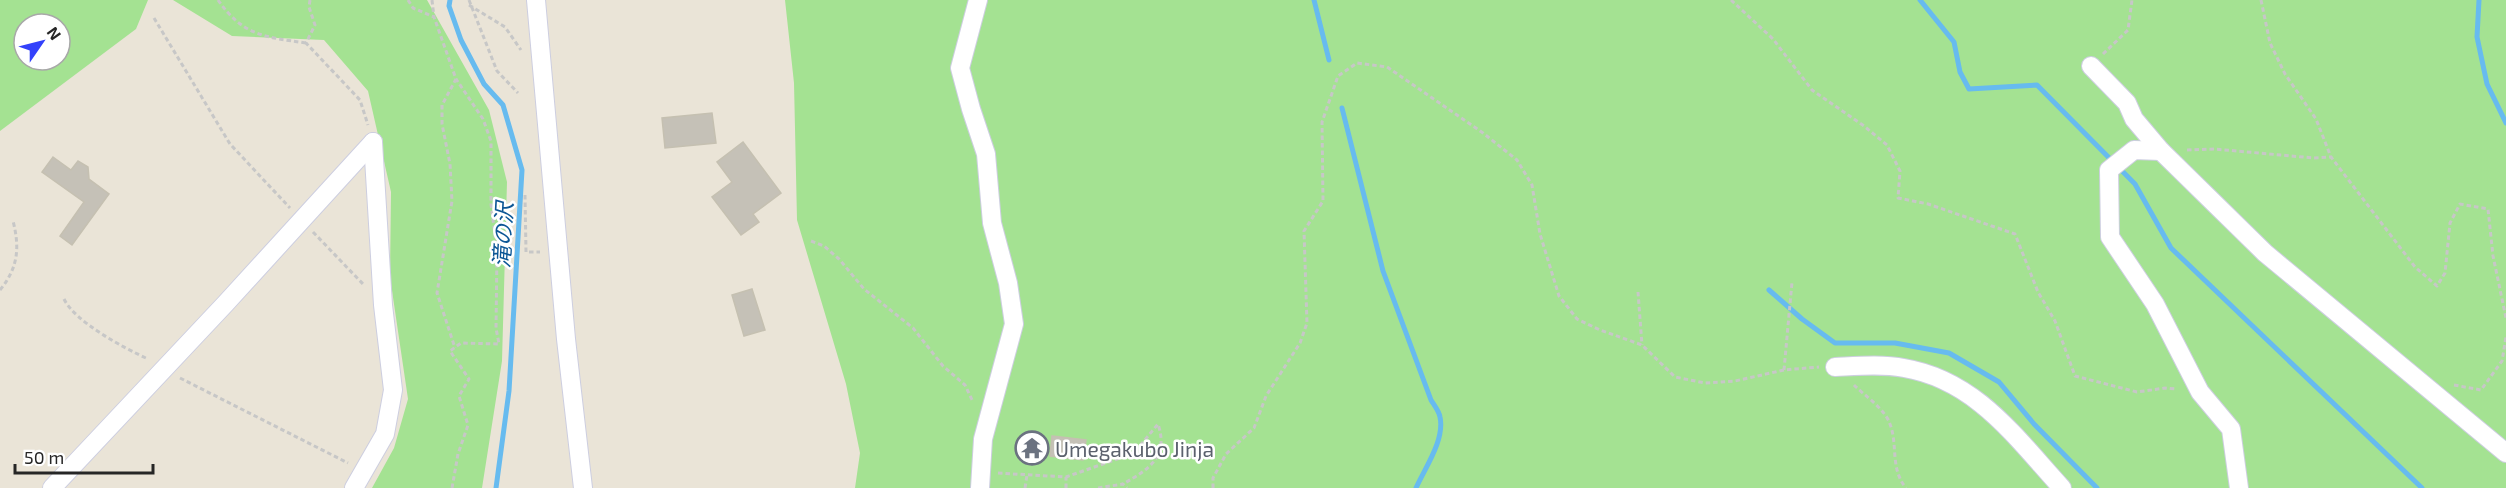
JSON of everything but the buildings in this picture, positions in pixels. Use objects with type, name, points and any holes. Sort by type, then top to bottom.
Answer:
[{"type":"street","points":[[536,0],[582,488]]},
{"type":"street","points":[[978,0],[960,68],[986,154],[992,223],[1008,283],[1014,324],[982,439],[981,480]]},
{"type":"street","points":[[2091,66],[2127,102],[2134,119],[2161,151],[2265,253],[2506,453]]},
{"type":"street","points":[[52,488],[373,142]]},
{"type":"street","points":[[354,488],[385,434],[393,390],[383,305],[373,142]]},
{"type":"street","points":[[2161,151],[2134,150],[2109,170],[2110,237],[2155,304],[2200,392],[2231,429],[2239,488]]},
{"type":"street","points":[[1835,367],[1903,368],[1937,376],[1968,392],[1991,411],[2062,488]]},
{"type":"path","points":[[218,0],[229,15],[250,32],[306,44],[360,100],[373,142]]},
{"type":"path","points":[[306,44],[315,26],[309,6],[310,0]]},
{"type":"path","points":[[408,0],[413,8],[434,17]]},
{"type":"path","points":[[432,0],[434,17],[456,80],[483,119],[490,141],[491,204],[497,251],[496,328],[499,344],[461,343],[450,351],[469,379],[459,396],[468,425],[458,454],[452,488]]},
{"type":"path","points":[[469,0],[469,5],[497,71],[518,93]]},
{"type":"path","points":[[1731,0],[1773,39],[1812,90],[1887,145],[1900,171],[1898,198],[1928,204],[2015,234],[2038,292],[2055,321],[2075,376],[2137,392],[2164,388],[2200,392]]},
{"type":"path","points":[[2091,66],[2128,30],[2132,0]]},
{"type":"path","points":[[2261,0],[2270,43],[2285,74],[2316,118],[2331,157],[2415,267],[2437,286],[2445,273],[2450,223],[2460,204],[2488,209],[2493,256],[2506,318]]},
{"type":"path","points":[[469,5],[504,27],[521,51]]},
{"type":"path","points":[[154,18],[230,144],[383,305]]},
{"type":"path","points":[[1213,488],[1213,478],[1226,454],[1254,428],[1266,396],[1300,343],[1307,323],[1304,231],[1323,201],[1322,122],[1338,76],[1357,63],[1387,67],[1517,159],[1532,184],[1539,234],[1559,296],[1578,319],[1600,330],[1642,345],[1675,377],[1705,383],[1735,381],[1784,370],[1835,367],[1886,417],[1890,424],[1895,464],[1900,481],[1906,488]]},
{"type":"path","points":[[455,348],[437,293],[452,201],[450,164],[442,124],[442,105],[456,80]]},
{"type":"path","points":[[2161,151],[2214,149],[2314,158],[2331,157]]},
{"type":"path","points":[[525,195],[526,252],[559,253]]},
{"type":"path","points":[[0,290],[16,264],[18,244],[12,221]]},
{"type":"path","points":[[811,240],[824,246],[839,259],[864,289],[913,328],[943,366],[965,385],[977,411],[987,423]]},
{"type":"path","points":[[1784,370],[1792,282]]},
{"type":"path","points":[[1638,292],[1642,345]]},
{"type":"path","points":[[64,299],[69,310],[122,347],[166,367],[184,381],[249,411],[364,471]]},
{"type":"path","points":[[2449,384],[2481,390],[2502,361],[2506,337]]},
{"type":"path","points":[[981,480],[1027,475],[1066,477],[1134,453],[1158,424],[1162,438],[1160,450],[1153,463],[1123,484],[1098,488]]},
{"type":"path","points":[[1025,488],[1027,475]]},
{"type":"path","points":[[1066,477],[1066,488]]},
{"type":"path","points":[[1123,484],[1127,488]]},
{"type":"green space","points":[[0,0],[148,0],[136,29],[0,131]]},
{"type":"green space","points":[[173,0],[427,0],[489,110],[507,182],[502,361],[482,488],[372,488],[394,448],[408,399],[390,277],[391,192],[368,91],[324,40],[232,36]]},
{"type":"green space","points":[[785,0],[2506,0],[2506,488],[855,488],[860,453],[846,384],[797,220],[794,83]]},
{"type":"waterway","name":"滝の沢","points":[[450,0],[449,6],[461,40],[484,84],[503,105],[522,170],[509,391],[496,488]]},
{"type":"waterway","points":[[1314,0],[1329,60]]},
{"type":"waterway","points":[[1920,0],[1954,42],[1960,72],[1969,89],[2037,85],[2135,184],[2171,248],[2422,488]]},
{"type":"waterway","points":[[2479,0],[2477,37],[2487,84],[2506,123]]},
{"type":"waterway","points":[[1342,108],[1383,271],[1431,400],[1440,417],[1441,426],[1437,444],[1416,488]]},
{"type":"waterway","points":[[1769,290],[1802,319],[1835,343],[1895,343],[1949,353],[1999,382],[2034,424],[2097,488]]},
{"type":"place","name":"Umegakubo Jinja","points":[[1032,448]]}]
